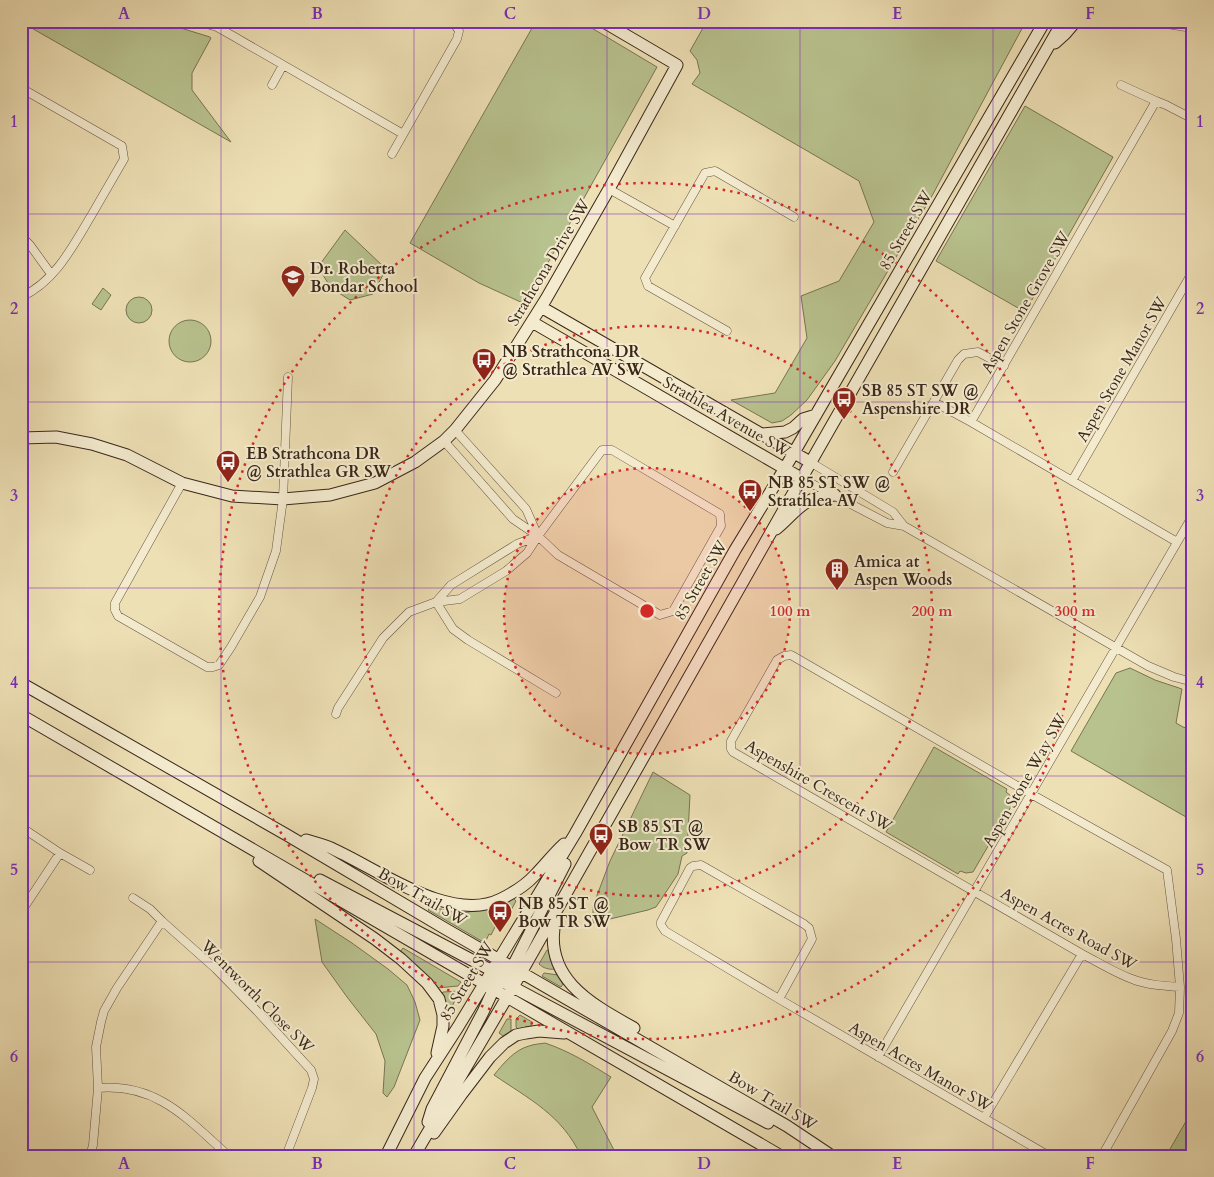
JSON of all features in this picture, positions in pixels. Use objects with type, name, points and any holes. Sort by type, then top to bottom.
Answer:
[{"type":"main road","name":"Strathcona Drive SW","points":[[21,438],[56,437],[92,444],[127,455],[182,483],[232,496],[283,499],[330,495],[375,483],[415,462],[444,441],[495,380],[541,307],[677,66],[602,21]]},
{"type":"main road","name":"85 Street SW","points":[[415,1156],[503,980],[498,959],[575,834],[735,550],[785,468],[1045,21]]},
{"type":"main road","name":"85 Street SW","points":[[386,1156],[425,1078],[558,908],[810,462],[1064,21]]},
{"type":"main road","points":[[1048,49],[1076,21]]},
{"type":"main road","name":"Strathlea Avenue SW","points":[[541,307],[810,462]]},
{"type":"main road","name":"Strathlea Avenue SW","points":[[532,322],[802,478]]},
{"type":"main road","points":[[762,434],[785,432],[803,419],[816,415]]},
{"type":"main road","points":[[769,535],[783,524],[802,504],[821,496],[835,495]]},
{"type":"main road","name":"Bow Trail SW","points":[[21,683],[287,835],[498,959],[503,980],[572,1034],[780,1156]]},
{"type":"main road","points":[[21,715],[204,820],[725,1101],[832,1156]]},
{"type":"main road","points":[[503,980],[619,756]]},
{"type":"main road","points":[[204,820],[222,835],[375,939],[427,983],[439,999],[443,1015],[443,1026],[438,1050],[425,1078]]},
{"type":"main road","points":[[287,835],[333,849],[411,888],[442,901],[474,906],[490,904],[527,882],[575,834]]},
{"type":"main road","points":[[558,908],[554,924],[555,951],[561,970],[574,988],[594,1004],[741,1092],[787,1126]]},
{"type":"main road","name":"Bow Trail SW","points":[[503,980],[787,1126],[832,1156]]},
{"type":"main road","points":[[415,1156],[438,1129],[490,1057],[504,1043],[516,1035],[539,1031],[572,1034]]},
{"type":"street","points":[[196,21],[217,27],[403,134]]},
{"type":"street","points":[[392,154],[457,40],[459,31],[452,21]]},
{"type":"street","points":[[1161,21],[1166,24],[1192,28]]},
{"type":"street","points":[[1186,21],[1192,28]]},
{"type":"street","points":[[272,85],[283,65]]},
{"type":"street","points":[[1121,85],[1193,119]]},
{"type":"street","points":[[21,88],[122,146],[124,158],[71,250],[33,292],[21,297]]},
{"type":"street","name":"Aspen Stone Grove SW","points":[[971,422],[1156,101]]},
{"type":"street","points":[[727,331],[648,286],[645,278],[705,173],[715,171],[794,217]]},
{"type":"street","points":[[609,189],[675,226]]},
{"type":"street","points":[[21,236],[51,274]]},
{"type":"street","name":"Aspen Stone Manor SW","points":[[1072,481],[1193,272]]},
{"type":"street","points":[[893,472],[958,360],[964,354],[978,352],[1004,366]]},
{"type":"street","points":[[182,483],[115,603],[115,610],[118,616],[207,667],[213,667],[219,665],[260,597],[276,551],[283,499],[288,377]]},
{"type":"street","points":[[934,402],[1177,542]]},
{"type":"street","points":[[454,430],[526,509],[538,536]]},
{"type":"street","points":[[336,714],[383,638],[409,612],[436,602],[460,599],[506,571],[528,553],[538,536],[602,450],[612,450],[720,514],[721,526],[673,611],[660,614],[558,554],[538,536],[513,519],[444,441]]},
{"type":"street","points":[[810,462],[893,512],[904,526]]},
{"type":"street","points":[[802,478],[887,523],[904,526],[1148,666],[1174,677],[1193,682]]},
{"type":"street","name":"Aspen Stone Way SW","points":[[878,1058],[1193,515]]},
{"type":"street","points":[[436,602],[452,585],[516,544],[538,536]]},
{"type":"street","points":[[436,602],[453,629],[556,693]]},
{"type":"street","name":"Aspenshire Crescent SW","points":[[976,891],[734,752],[730,745],[777,660],[788,655],[1031,794]]},
{"type":"street","points":[[1031,794],[1167,870],[1180,986],[1179,1013],[1174,1026],[1102,1156]]},
{"type":"street","points":[[21,827],[90,870]]},
{"type":"street","points":[[21,912],[60,853]]},
{"type":"street","name":"Aspen Acres Manor SW","points":[[779,1000],[812,939],[809,928],[702,865],[693,866],[690,868],[661,922],[663,928],[779,1000],[1049,1156]]},
{"type":"street","name":"Aspen Acres Road SW","points":[[976,891],[1082,954],[1132,979],[1163,986],[1180,986]]},
{"type":"street","name":"Wentworth Close SW","points":[[134,898],[150,909],[162,922],[216,969],[257,1010],[311,1070],[314,1078],[312,1088],[286,1156]]},
{"type":"street","points":[[90,1156],[93,1145],[98,1088],[96,1047],[104,1011],[117,988],[162,922]]},
{"type":"street","points":[[984,1118],[1082,954]]},
{"type":"street","points":[[98,1088],[128,1089],[162,1101],[177,1110],[229,1156]]},
{"type":"green space","points":[[164,21],[211,38],[192,73],[192,90],[231,142],[21,22]]},
{"type":"green space","points":[[536,21],[580,21],[657,67],[525,304],[479,283],[410,243]]},
{"type":"green space","points":[[707,21],[1026,21],[933,194],[835,361],[807,400],[782,421],[772,423],[731,400],[775,393],[807,338],[801,296],[839,281],[874,222],[859,181],[692,84],[700,73],[697,60],[690,51]]},
{"type":"green space","points":[[1025,106],[1113,157],[1025,312],[936,261]]},
{"type":"green space","points":[[345,230],[386,269],[373,294],[350,300],[331,288],[318,267]]},
{"type":"green space","points":[[103,288],[111,295],[101,310],[92,304]]},
{"type":"green space","points":[[139,297],[148,301],[152,310],[148,319],[139,323],[130,319],[126,310],[130,301]]},
{"type":"green space","points":[[194,320],[202,323],[208,329],[211,341],[208,353],[202,359],[186,362],[178,359],[172,353],[169,337],[172,329],[178,323]]},
{"type":"green space","points":[[1130,668],[1155,680],[1182,689],[1176,723],[1193,730],[1193,821],[1071,751],[1116,673]]},
{"type":"green space","points":[[934,747],[1007,789],[1006,792],[1011,796],[1012,805],[973,872],[966,873],[960,871],[958,874],[886,832]]},
{"type":"green space","points":[[653,772],[690,795],[687,853],[682,856],[678,874],[656,907],[593,923],[593,906],[610,861]]},
{"type":"green space","points":[[513,898],[516,901],[499,931],[503,921],[495,907]]},
{"type":"green space","points":[[430,907],[462,913],[488,909],[497,923],[485,943],[428,910]]},
{"type":"green space","points":[[315,919],[388,969],[407,985],[415,1002],[420,1020],[394,1087],[387,1097],[383,1093],[385,1061],[376,1034],[322,962]]},
{"type":"green space","points":[[403,948],[461,982],[458,986],[437,988],[400,952]]},
{"type":"green space","points":[[547,950],[551,951],[555,969],[542,967],[539,964]]},
{"type":"green space","points":[[544,973],[558,975],[563,984],[561,987],[542,976]]},
{"type":"green space","points":[[459,991],[447,1015],[441,994],[443,992]]},
{"type":"green space","points":[[520,1015],[532,1022],[531,1026],[518,1029],[516,1027],[516,1019]]},
{"type":"green space","points":[[507,1019],[511,1019],[511,1031],[503,1036],[499,1033]]},
{"type":"green space","points":[[545,1043],[571,1054],[611,1077],[592,1107],[617,1156],[581,1156],[564,1129],[544,1109],[494,1075],[518,1051],[531,1045]]},
{"type":"green space","points":[[1193,1109],[1193,1156],[1166,1156]]},
{"type":"place","name":"Dr. Roberta Bondar School","points":[[293,298]]},
{"type":"place","name":"NB Strathcona DR @ Strathlea AV SW","points":[[484,381]]},
{"type":"place","name":"SB 85 ST SW @ Aspenshire DR","points":[[844,420]]},
{"type":"place","name":"EB Strathcona DR @ Strathlea GR SW","points":[[228,483]]},
{"type":"place","name":"NB 85 ST SW @ Strathlea AV","points":[[750,512]]},
{"type":"place","name":"Amica at Aspen Woods","points":[[837,591]]},
{"type":"place","name":"SB 85 ST @ Bow TR SW","points":[[601,856]]},
{"type":"place","name":"NB 85 ST @ Bow TR SW","points":[[500,933]]}]
